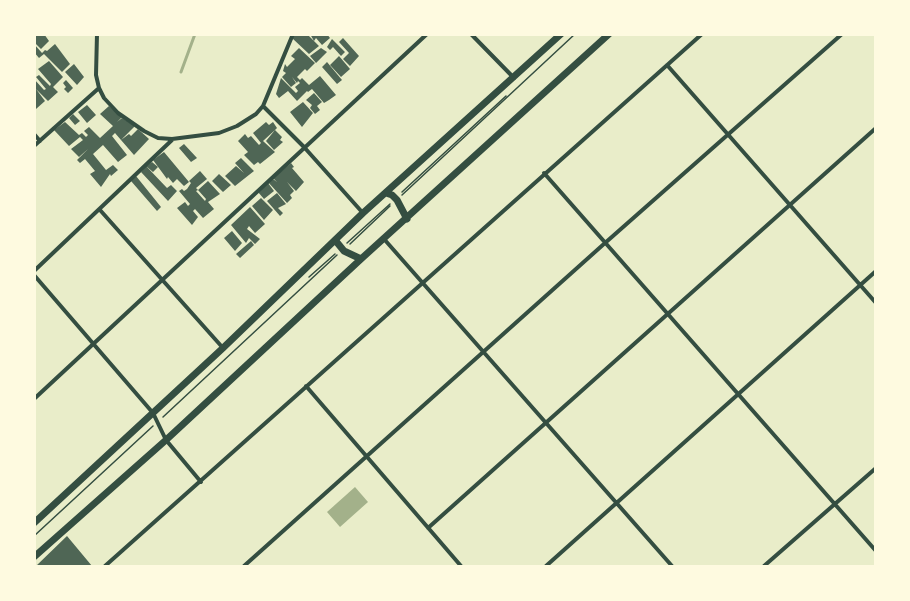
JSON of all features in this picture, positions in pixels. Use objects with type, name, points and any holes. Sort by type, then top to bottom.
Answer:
[{"type":"main road","points":[[34,524],[223,348],[363,213],[561,34]]},
{"type":"main road","points":[[34,557],[166,440],[609,34]]},
{"type":"main road","points":[[386,193],[397,200],[407,219]]},
{"type":"main road","points":[[335,240],[343,250],[361,259]]},
{"type":"street","points":[[96,34],[96,75],[104,98],[118,113],[144,131],[158,138],[172,139],[219,133],[237,126],[256,114],[263,106],[293,35]]},
{"type":"street","points":[[34,399],[427,34]]},
{"type":"street","points":[[471,34],[515,78]]},
{"type":"street","points":[[105,567],[702,34]]},
{"type":"street","points":[[243,567],[842,34]]},
{"type":"street","points":[[667,65],[876,303]]},
{"type":"street","points":[[34,146],[99,88]]},
{"type":"street","points":[[263,106],[304,147],[363,213]]},
{"type":"street","points":[[428,528],[876,129]]},
{"type":"street","points":[[34,134],[40,141]]},
{"type":"street","points":[[172,139],[34,273],[153,413],[166,440],[201,482]]},
{"type":"street","points":[[544,173],[876,551]]},
{"type":"street","points":[[100,210],[223,348]]},
{"type":"street","points":[[384,239],[672,567]]},
{"type":"street","points":[[546,567],[876,271]]},
{"type":"street","points":[[306,386],[461,567]]},
{"type":"street","points":[[764,567],[876,468]]},
{"type":"path","points":[[34,536],[575,34]]},
{"type":"shaded area","points":[[355,487],[368,502],[340,527],[327,512]]},
{"type":"building","points":[[34,34],[44,34],[49,41],[41,49],[34,42]]},
{"type":"building","points":[[296,34],[307,34],[319,46],[309,54],[292,38]]},
{"type":"building","points":[[310,34],[327,34],[330,38],[322,45],[316,38],[314,41]]},
{"type":"building","points":[[343,38],[359,56],[350,66],[343,59],[349,53],[339,42]]},
{"type":"building","points":[[332,39],[345,52],[341,56],[333,47],[330,50],[327,47]]},
{"type":"building","points":[[34,44],[42,53],[55,44],[70,64],[62,72],[44,54],[39,58],[34,52]]},
{"type":"building","points":[[299,48],[315,63],[297,77],[300,80],[302,78],[309,85],[320,76],[336,95],[324,103],[312,89],[297,101],[288,91],[279,98],[276,94],[281,78],[296,93],[298,91],[295,87],[300,83],[298,81],[297,83],[292,77],[296,83],[291,87],[282,77],[286,73],[283,71],[285,64],[287,67],[295,59],[291,56]]},
{"type":"building","points":[[321,48],[327,52],[316,63],[310,56]]},
{"type":"building","points":[[339,56],[350,69],[341,77],[330,65]]},
{"type":"building","points":[[49,61],[63,77],[53,87],[58,92],[48,101],[36,89],[45,101],[36,109],[34,79],[44,90],[46,89],[36,77],[39,75],[50,86],[51,84],[38,69]]},
{"type":"building","points":[[327,62],[342,80],[337,84],[322,67]]},
{"type":"building","points":[[74,64],[84,77],[77,85],[65,72]]},
{"type":"building","points":[[66,80],[73,88],[68,93],[63,83]]},
{"type":"building","points":[[314,93],[322,102],[317,106],[320,110],[315,114],[310,108],[312,105],[306,100]]},
{"type":"building","points":[[303,102],[313,113],[302,127],[290,112]]},
{"type":"building","points":[[87,105],[96,115],[87,123],[78,112]]},
{"type":"building","points":[[109,106],[122,117],[117,122],[122,118],[135,126],[121,140],[115,133],[112,136],[127,155],[118,162],[103,145],[93,154],[106,170],[113,165],[118,170],[111,176],[110,174],[101,187],[90,174],[95,171],[85,159],[80,163],[77,160],[88,149],[79,157],[71,149],[83,140],[80,137],[69,146],[54,130],[65,122],[79,135],[82,133],[86,137],[88,135],[84,131],[89,127],[100,138],[113,126],[100,114]]},
{"type":"building","points":[[73,114],[80,121],[75,125],[69,118]]},
{"type":"building","points":[[266,122],[269,125],[273,122],[277,128],[263,141],[275,152],[260,164],[258,162],[254,165],[244,155],[248,152],[238,141],[245,134],[248,138],[251,136],[259,145],[261,143],[253,133]]},
{"type":"building","points":[[138,129],[149,139],[134,155],[121,140],[129,134],[131,136]]},
{"type":"building","points":[[275,130],[282,137],[280,140],[283,142],[274,150],[266,141]]},
{"type":"building","points":[[184,144],[197,158],[191,162],[179,148]]},
{"type":"building","points":[[164,152],[189,182],[184,186],[177,179],[173,183],[168,177],[167,179],[153,160]]},
{"type":"building","points":[[241,158],[254,171],[235,186],[225,176],[236,166],[244,173],[235,163]]},
{"type":"building","points":[[152,162],[158,167],[153,172],[146,166]]},
{"type":"building","points":[[291,163],[294,167],[292,168],[304,182],[296,191],[287,182],[294,191],[287,203],[268,182],[273,179],[277,182],[273,178]]},
{"type":"building","points":[[146,166],[167,188],[171,185],[177,191],[168,201],[141,172]]},
{"type":"building","points":[[200,171],[207,179],[196,188],[198,190],[208,181],[220,194],[208,202],[214,209],[203,218],[195,209],[193,211],[198,217],[192,225],[177,208],[185,202],[188,206],[190,204],[179,191],[187,189],[191,183],[189,181]],"holes":[[[198,190],[206,199],[205,201],[196,191]]]},
{"type":"building","points":[[219,174],[231,185],[223,192],[212,181]]},
{"type":"building","points":[[136,176],[161,207],[157,211],[131,181]]},
{"type":"building","points":[[268,183],[274,191],[264,199],[258,192]]},
{"type":"building","points":[[277,193],[286,204],[278,208],[283,213],[280,216],[267,201]]},
{"type":"building","points":[[261,198],[273,210],[264,220],[252,206]]},
{"type":"building","points":[[250,207],[265,224],[255,233],[249,226],[247,229],[260,239],[255,244],[249,238],[246,243],[231,225]]},
{"type":"building","points":[[232,231],[242,243],[235,251],[224,238]]},
{"type":"building","points":[[251,241],[254,245],[240,258],[236,254]]},
{"type":"building","points":[[67,536],[92,566],[36,566]]},
{"type":"waterway","points":[[181,72],[195,34]]}]
